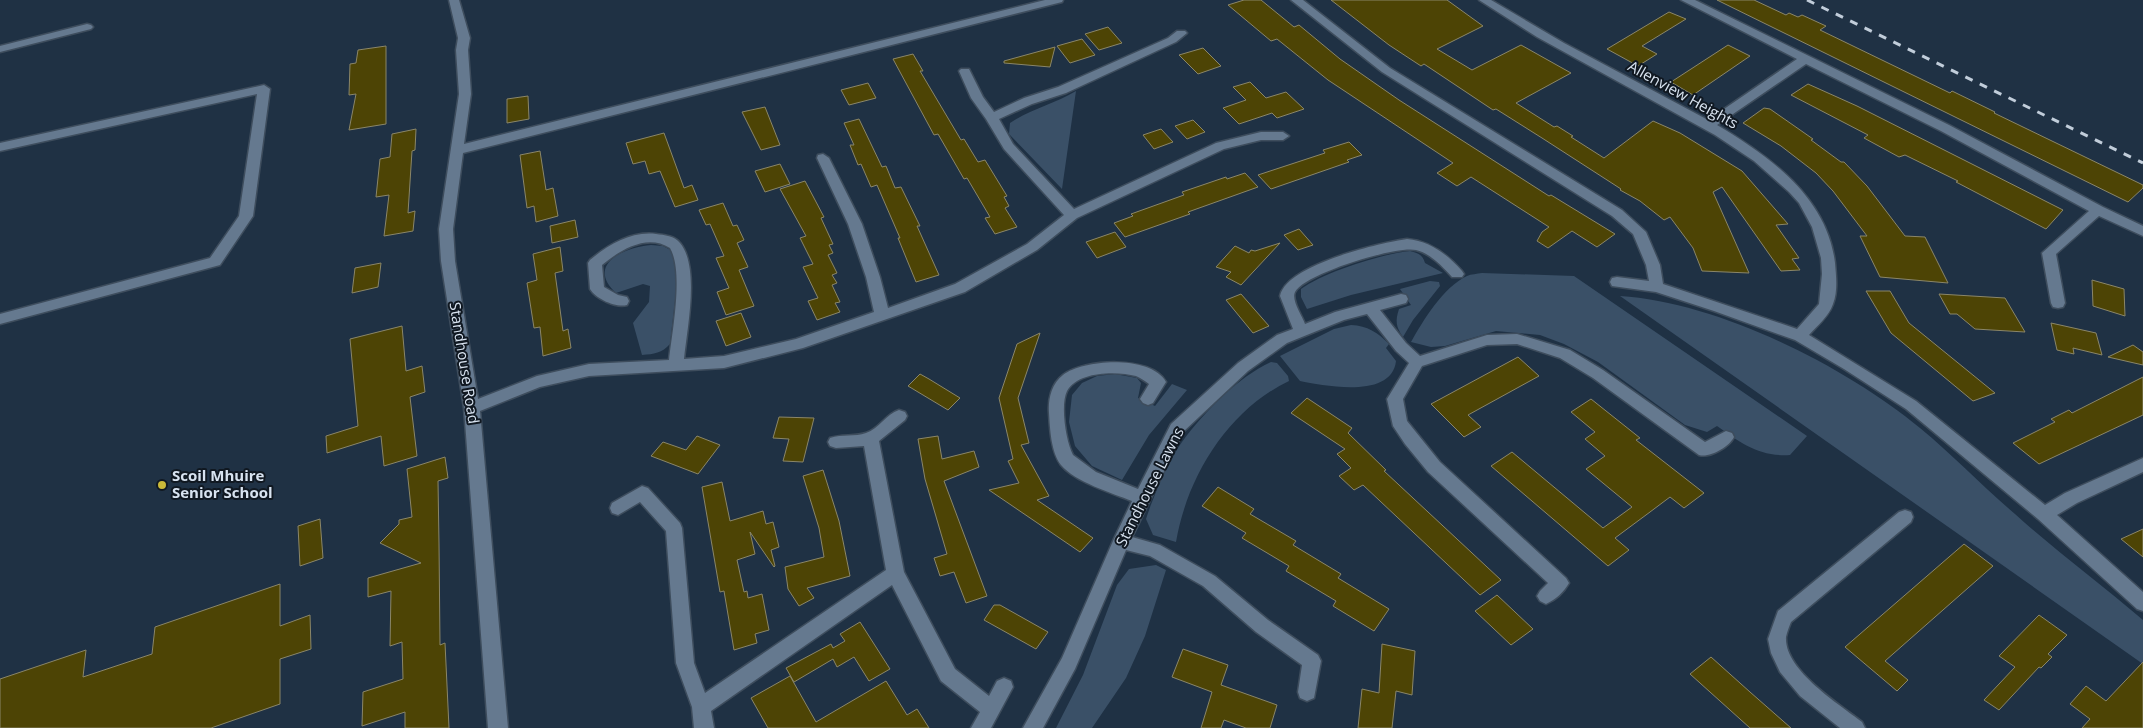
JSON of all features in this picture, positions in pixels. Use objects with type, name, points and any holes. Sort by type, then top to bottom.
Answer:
[{"type":"street","name":"Standhouse Road","points":[[454,0],[464,38],[462,50],[465,94],[446,230],[448,261],[472,408],[498,728]]},
{"type":"street","points":[[458,150],[1058,0]]},
{"type":"street","points":[[1296,0],[1386,70],[1617,213],[1640,232],[1653,265],[1657,287]]},
{"type":"street","name":"Allenview Heights","points":[[1484,0],[1510,17],[1596,65],[1709,125],[1750,153],[1795,190],[1820,226],[1830,268],[1826,305],[1800,336]]},
{"type":"street","points":[[1686,0],[1804,60],[1945,128],[2098,210],[2143,231]]},
{"type":"street","points":[[0,49],[87,27]]},
{"type":"street","points":[[992,118],[1028,101],[1062,90],[1172,40],[1181,33]]},
{"type":"street","points":[[1709,125],[1804,60]]},
{"type":"street","points":[[965,71],[977,98],[992,118],[1008,146],[1072,215]]},
{"type":"street","points":[[0,148],[264,89],[246,216],[215,262],[0,319]]},
{"type":"street","points":[[472,408],[537,382],[589,370],[733,360],[798,344],[960,288],[1032,247],[1072,215],[1220,146],[1261,136],[1283,136]]},
{"type":"street","points":[[823,158],[855,224],[873,277],[882,314]]},
{"type":"street","points":[[2058,303],[2049,253],[2098,210]]},
{"type":"street","points":[[622,301],[614,299],[597,289],[595,263],[624,243],[642,238],[664,239],[675,245],[682,257],[684,283],[676,365]]},
{"type":"street","points":[[1301,331],[1287,297],[1294,283],[1317,270],[1362,254],[1409,244],[1418,245],[1447,261],[1457,274]]},
{"type":"street","points":[[1617,282],[1657,287],[1800,336],[1911,405],[2044,514],[2143,603]]},
{"type":"street","name":"Standhouse Lawns","points":[[1032,728],[1068,663],[1121,541],[1177,428],[1243,367],[1282,339],[1340,316],[1401,299]]},
{"type":"street","points":[[1370,308],[1401,347],[1417,362]]},
{"type":"street","points":[[1546,596],[1560,583],[1434,467],[1399,422],[1395,398],[1417,362],[1487,340],[1517,338],[1565,354],[1598,374],[1705,450],[1726,436]]},
{"type":"street","points":[[1142,498],[1085,473],[1067,460],[1060,442],[1056,407],[1062,387],[1068,379],[1083,372],[1100,369],[1141,372],[1158,382],[1148,399]]},
{"type":"street","points":[[836,442],[871,439],[899,416]]},
{"type":"street","points":[[871,439],[896,573],[948,675],[990,710]]},
{"type":"street","points":[[2044,514],[2071,498],[2143,466]]},
{"type":"street","points":[[618,508],[642,493],[674,528],[685,662],[701,707],[704,728]]},
{"type":"street","points":[[1855,728],[1800,682],[1782,660],[1777,637],[1784,617],[1905,517]]},
{"type":"street","points":[[1121,541],[1154,550],[1209,581],[1262,626],[1312,661],[1306,692]]},
{"type":"street","points":[[701,707],[896,573]]},
{"type":"street","points":[[981,728],[1004,687]]},
{"type":"shaded area","points":[[1076,91],[1062,189],[1009,134],[1010,123]]},
{"type":"shaded area","points":[[641,246],[663,246],[676,253],[679,265],[670,344],[658,352],[642,355],[633,323],[649,302],[650,286],[643,284],[616,293],[608,283],[605,274],[607,266],[612,259],[620,253]]},
{"type":"shaded area","points":[[1410,251],[1420,255],[1425,263],[1443,273],[1351,295],[1307,309],[1301,297],[1301,289],[1338,270],[1369,260]]},
{"type":"shaded area","points":[[1482,273],[1574,276],[1807,436],[1790,455],[1779,455],[1751,448],[1717,426],[1707,432],[1685,425],[1598,362],[1564,344],[1540,335],[1496,331],[1445,346],[1431,347],[1411,342],[1421,324],[1450,288],[1467,276]]},
{"type":"shaded area","points":[[1430,281],[1439,282],[1440,286],[1413,320],[1403,337],[1397,324],[1399,309],[1411,305],[1400,289]]},
{"type":"shaded area","points":[[1620,296],[1658,301],[1698,310],[1738,324],[1779,341],[1818,361],[1890,405],[1932,438],[2031,528],[2143,620],[2143,664]]},
{"type":"shaded area","points":[[1351,325],[1372,330],[1389,344],[1386,348],[1396,361],[1392,373],[1383,381],[1356,387],[1340,387],[1300,381],[1280,356],[1334,329]]},
{"type":"shaded area","points":[[1271,362],[1277,363],[1288,376],[1289,381],[1247,409],[1214,448],[1190,494],[1176,542],[1153,535],[1146,519],[1162,479],[1182,442],[1222,396],[1246,377]]},
{"type":"shaded area","points":[[1115,374],[1137,378],[1141,383],[1138,398],[1155,406],[1172,384],[1187,390],[1149,435],[1122,480],[1092,466],[1075,446],[1069,422],[1072,395],[1082,383],[1097,376]]},
{"type":"shaded area","points":[[1156,565],[1166,570],[1145,636],[1126,678],[1092,728],[1056,728],[1083,675],[1117,585],[1129,569]]},
{"type":"building","points":[[1244,0],[1261,0],[1294,27],[1299,25],[1340,59],[1399,100],[1549,196],[1551,195],[1615,234],[1597,247],[1572,231],[1548,248],[1537,241],[1542,232],[1549,227],[1471,177],[1457,186],[1437,173],[1453,163],[1328,80],[1277,39],[1271,41],[1228,5]]},
{"type":"building","points":[[1331,0],[1447,0],[1483,26],[1437,49],[1472,70],[1521,45],[1571,73],[1516,103],[1554,127],[1557,126],[1573,136],[1571,137],[1604,158],[1653,121],[1680,133],[1742,171],[1788,224],[1776,225],[1799,258],[1792,259],[1800,270],[1781,271],[1722,187],[1713,192],[1749,273],[1702,271],[1693,248],[1670,217],[1664,220],[1640,201],[1620,190],[1542,138],[1496,109],[1493,110],[1424,64],[1421,66],[1389,45]]},
{"type":"building","points":[[1717,0],[1754,0],[1786,15],[1789,13],[1798,17],[1802,15],[1826,26],[1820,30],[1950,93],[1952,91],[1995,112],[2143,185],[2143,188],[2128,202]]},
{"type":"building","points":[[1669,12],[1686,19],[1642,46],[1657,54],[1638,66],[1607,49]]},
{"type":"building","points":[[1108,27],[1122,43],[1099,50],[1085,34]]},
{"type":"building","points":[[1082,39],[1095,55],[1070,63],[1057,46]]},
{"type":"building","points":[[1728,45],[1750,56],[1693,95],[1671,82]]},
{"type":"building","points":[[386,46],[386,124],[349,130],[356,94],[349,95],[350,64],[356,63],[358,50]]},
{"type":"building","points":[[1055,47],[1050,67],[1004,63],[1004,61]]},
{"type":"building","points":[[1203,48],[1221,66],[1198,74],[1179,55]]},
{"type":"building","points":[[913,54],[923,71],[920,71],[961,140],[964,139],[978,162],[985,160],[1007,196],[1004,197],[1009,206],[1005,208],[1017,227],[995,234],[985,218],[990,217],[967,178],[964,179],[938,134],[934,135],[893,59]]},
{"type":"building","points":[[1250,82],[1266,98],[1286,92],[1304,109],[1277,118],[1272,113],[1239,124],[1223,108],[1246,100],[1233,87]]},
{"type":"building","points":[[868,83],[876,98],[849,105],[841,90]]},
{"type":"building","points":[[1808,84],[1857,106],[2063,210],[2046,229],[1956,182],[1958,181],[1905,155],[1899,157],[1864,138],[1868,135],[1791,95]]},
{"type":"building","points":[[528,96],[529,119],[507,123],[507,99]]},
{"type":"building","points":[[765,107],[780,145],[761,150],[742,112]]},
{"type":"building","points":[[1764,108],[1770,109],[1813,139],[1811,140],[1841,162],[1844,162],[1867,186],[1905,236],[1925,237],[1948,283],[1880,277],[1860,236],[1867,236],[1833,191],[1816,173],[1781,146],[1743,123]]},
{"type":"building","points":[[859,119],[882,167],[886,166],[895,188],[901,187],[920,226],[917,226],[939,275],[916,282],[898,238],[900,238],[877,185],[871,187],[861,164],[858,165],[850,145],[854,145],[844,123]]},
{"type":"building","points":[[1193,120],[1205,132],[1187,139],[1175,126]]},
{"type":"building","points":[[416,129],[415,150],[412,151],[408,213],[415,211],[413,231],[384,236],[389,195],[376,197],[380,159],[390,157],[392,134]]},
{"type":"building","points":[[1161,129],[1173,142],[1154,149],[1143,135]]},
{"type":"building","points":[[664,133],[684,188],[692,185],[698,200],[675,207],[660,171],[649,174],[645,161],[633,164],[626,143]]},
{"type":"building","points":[[1349,142],[1362,155],[1347,160],[1349,162],[1271,189],[1258,175],[1325,153],[1323,150]]},
{"type":"building","points":[[540,151],[546,190],[553,188],[558,216],[536,222],[534,206],[527,208],[520,155]]},
{"type":"building","points":[[780,164],[790,184],[765,192],[755,171]]},
{"type":"building","points":[[1245,173],[1258,187],[1125,237],[1114,223],[1133,216],[1131,214],[1184,195],[1182,192],[1226,177],[1227,179]]},
{"type":"building","points":[[805,181],[824,217],[821,218],[833,244],[829,245],[833,253],[828,255],[837,273],[832,275],[837,283],[832,285],[840,302],[835,303],[840,312],[817,320],[808,301],[818,298],[803,267],[813,264],[800,238],[806,236],[780,189]]},
{"type":"building","points":[[723,203],[733,226],[737,225],[744,240],[737,243],[748,267],[739,270],[754,306],[726,315],[717,292],[729,288],[716,258],[724,256],[710,224],[706,225],[699,210]]},
{"type":"building","points":[[575,220],[578,237],[552,243],[550,226]]},
{"type":"building","points":[[1299,229],[1313,245],[1298,250],[1284,235]]},
{"type":"building","points":[[1115,232],[1126,247],[1097,258],[1086,242]]},
{"type":"building","points":[[1280,243],[1241,285],[1226,277],[1231,272],[1216,267],[1235,246],[1249,253],[1251,250],[1255,251]]},
{"type":"building","points":[[560,247],[563,271],[555,273],[563,331],[568,329],[571,348],[543,356],[540,327],[534,328],[527,283],[537,280],[533,254]]},
{"type":"building","points":[[381,263],[378,287],[352,293],[355,268]]},
{"type":"building","points":[[2092,280],[2124,289],[2125,316],[2093,306]]},
{"type":"building","points":[[1866,291],[1890,291],[1909,323],[1995,393],[1973,401],[1891,333]]},
{"type":"building","points":[[1241,294],[1269,326],[1253,333],[1226,300]]},
{"type":"building","points":[[1939,294],[2005,298],[2025,332],[1975,329],[1957,314],[1950,314]]},
{"type":"building","points":[[741,313],[751,337],[726,346],[716,321]]},
{"type":"building","points":[[2051,323],[2096,333],[2102,355],[2073,348],[2074,354],[2057,350]]},
{"type":"building","points":[[402,326],[406,371],[422,366],[425,392],[410,397],[417,456],[384,466],[381,436],[327,453],[326,436],[358,426],[350,339]]},
{"type":"building","points":[[1040,333],[1018,398],[1029,443],[1021,445],[1049,496],[1037,500],[1093,538],[1080,552],[989,490],[1019,483],[1008,461],[1013,459],[999,398],[1017,344]]},
{"type":"building","points":[[2133,345],[2143,352],[2143,365],[2108,357]]},
{"type":"building","points":[[1518,357],[1539,376],[1468,415],[1481,427],[1464,437],[1431,404]]},
{"type":"building","points":[[920,374],[960,398],[948,410],[908,386]]},
{"type":"building","points":[[2143,377],[2143,415],[2039,464],[2013,443],[2055,422],[2051,419],[2069,410],[2072,413]]},
{"type":"building","points":[[1307,398],[1352,428],[1348,433],[1386,470],[1384,471],[1501,580],[1480,595],[1363,485],[1354,490],[1339,476],[1351,468],[1337,454],[1345,449],[1291,413]]},
{"type":"building","points":[[1591,399],[1640,438],[1636,440],[1704,493],[1684,508],[1670,497],[1615,538],[1629,550],[1608,566],[1491,466],[1512,452],[1603,528],[1632,507],[1586,469],[1605,456],[1585,439],[1595,432],[1571,412]]},
{"type":"building","points":[[779,417],[814,418],[803,462],[783,461],[789,439],[773,438]]},
{"type":"building","points":[[697,436],[720,445],[698,474],[651,456],[663,442],[686,450]]},
{"type":"building","points":[[938,436],[942,459],[974,451],[979,467],[944,481],[987,596],[966,603],[954,572],[940,576],[934,558],[947,554],[925,479],[918,439]]},
{"type":"building","points":[[445,457],[448,478],[438,481],[440,645],[445,643],[449,728],[405,728],[405,712],[362,726],[363,692],[403,679],[402,642],[390,646],[391,591],[368,597],[368,578],[421,563],[380,543],[399,524],[399,520],[412,517],[407,469]]},
{"type":"building","points":[[823,470],[839,521],[850,576],[807,588],[814,598],[799,606],[788,589],[785,567],[824,557],[819,528],[803,476]]},
{"type":"building","points":[[722,482],[730,521],[763,511],[766,524],[773,522],[779,547],[771,550],[774,567],[750,532],[755,554],[737,560],[744,592],[747,591],[748,598],[762,594],[769,630],[755,634],[757,643],[734,650],[724,591],[720,592],[702,487]]},
{"type":"building","points":[[1218,487],[1254,509],[1250,514],[1296,541],[1293,545],[1341,574],[1338,578],[1389,609],[1374,631],[1333,606],[1336,601],[1286,571],[1289,566],[1242,538],[1246,533],[1202,506]]},
{"type":"building","points":[[320,519],[323,558],[300,566],[298,526]]},
{"type":"building","points":[[2143,529],[2143,557],[2121,539]]},
{"type":"building","points":[[1964,544],[1993,566],[1885,661],[1908,680],[1897,691],[1845,647]]},
{"type":"building","points":[[280,584],[280,626],[310,615],[311,649],[280,659],[280,704],[211,728],[0,728],[0,679],[86,650],[83,677],[152,654],[155,627]]},
{"type":"building","points":[[1497,595],[1533,629],[1511,645],[1475,611]]},
{"type":"building","points":[[994,605],[1000,605],[1048,632],[1036,649],[984,620]]},
{"type":"building","points":[[2039,615],[2067,635],[2048,654],[2052,657],[2041,668],[2039,667],[1999,710],[1984,700],[2015,667],[1999,656]]},
{"type":"building","points":[[860,622],[890,669],[869,681],[854,657],[837,667],[833,659],[794,682],[786,668],[831,644],[833,648],[845,641],[840,634]]},
{"type":"building","points":[[1382,644],[1415,651],[1412,695],[1396,691],[1392,728],[1358,728],[1362,689],[1379,693]]},
{"type":"building","points":[[1183,649],[1228,665],[1221,685],[1277,705],[1270,728],[1246,728],[1224,720],[1221,728],[1201,728],[1212,692],[1172,677]]},
{"type":"building","points":[[1711,657],[1791,728],[1750,728],[1690,674]]},
{"type":"building","points":[[2143,662],[2143,728],[2082,728],[2090,719],[2070,704],[2086,686],[2106,701]]},
{"type":"building","points":[[790,676],[816,722],[886,681],[907,715],[917,709],[929,728],[768,728],[751,698]]},
{"type":"railway","points":[[1807,0],[2143,163]]},
{"type":"place","name":"Scoil Mhuire Senior School","points":[[162,485]]}]
